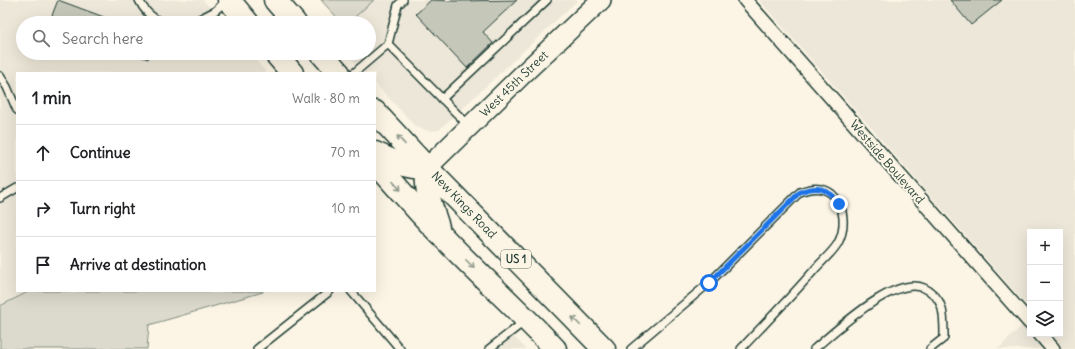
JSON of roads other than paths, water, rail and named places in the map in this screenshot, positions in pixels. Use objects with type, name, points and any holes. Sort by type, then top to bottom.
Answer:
[{"type":"highway","points":[[228,0],[242,16]]},
{"type":"highway","points":[[275,0],[289,16]]},
{"type":"highway","points":[[281,60],[291,72]]},
{"type":"highway","points":[[328,60],[338,72]]},
{"type":"highway","name":"New Kings Road","points":[[376,113],[604,349]]},
{"type":"highway","points":[[376,153],[398,164],[413,168],[428,168],[426,182],[430,205],[442,236]]},
{"type":"highway","points":[[376,163],[442,236],[513,308],[528,320],[555,349]]},
{"type":"street","name":"West 45th Street","points":[[428,168],[601,0]]},
{"type":"street","name":"Westside Boulevard","points":[[745,0],[1027,320]]},
{"type":"street","points":[[1043,337],[1053,349]]},
{"type":"lane","points":[[139,0],[143,9],[151,16]]},
{"type":"lane","points":[[207,16],[228,0]]},
{"type":"lane","points":[[376,54],[388,44],[398,5],[403,0]]},
{"type":"lane","points":[[442,99],[547,0]]},
{"type":"lane","points":[[388,44],[469,127]]},
{"type":"lane","points":[[355,72],[369,60]]},
{"type":"lane","points":[[0,76],[7,87],[16,108]]},
{"type":"lane","points":[[631,349],[709,283],[800,192],[810,188],[822,189],[832,194],[839,204],[843,216],[843,230],[838,243],[804,282],[741,349]]},
{"type":"lane","points":[[0,198],[16,189]]},
{"type":"lane","points":[[814,349],[877,298],[911,285],[920,286],[932,291],[940,301],[943,310],[944,338],[930,349]]},
{"type":"lane","points":[[257,349],[329,292]]},
{"type":"lane","points":[[352,292],[400,349]]},
{"type":"lane","points":[[489,349],[528,320]]}]
